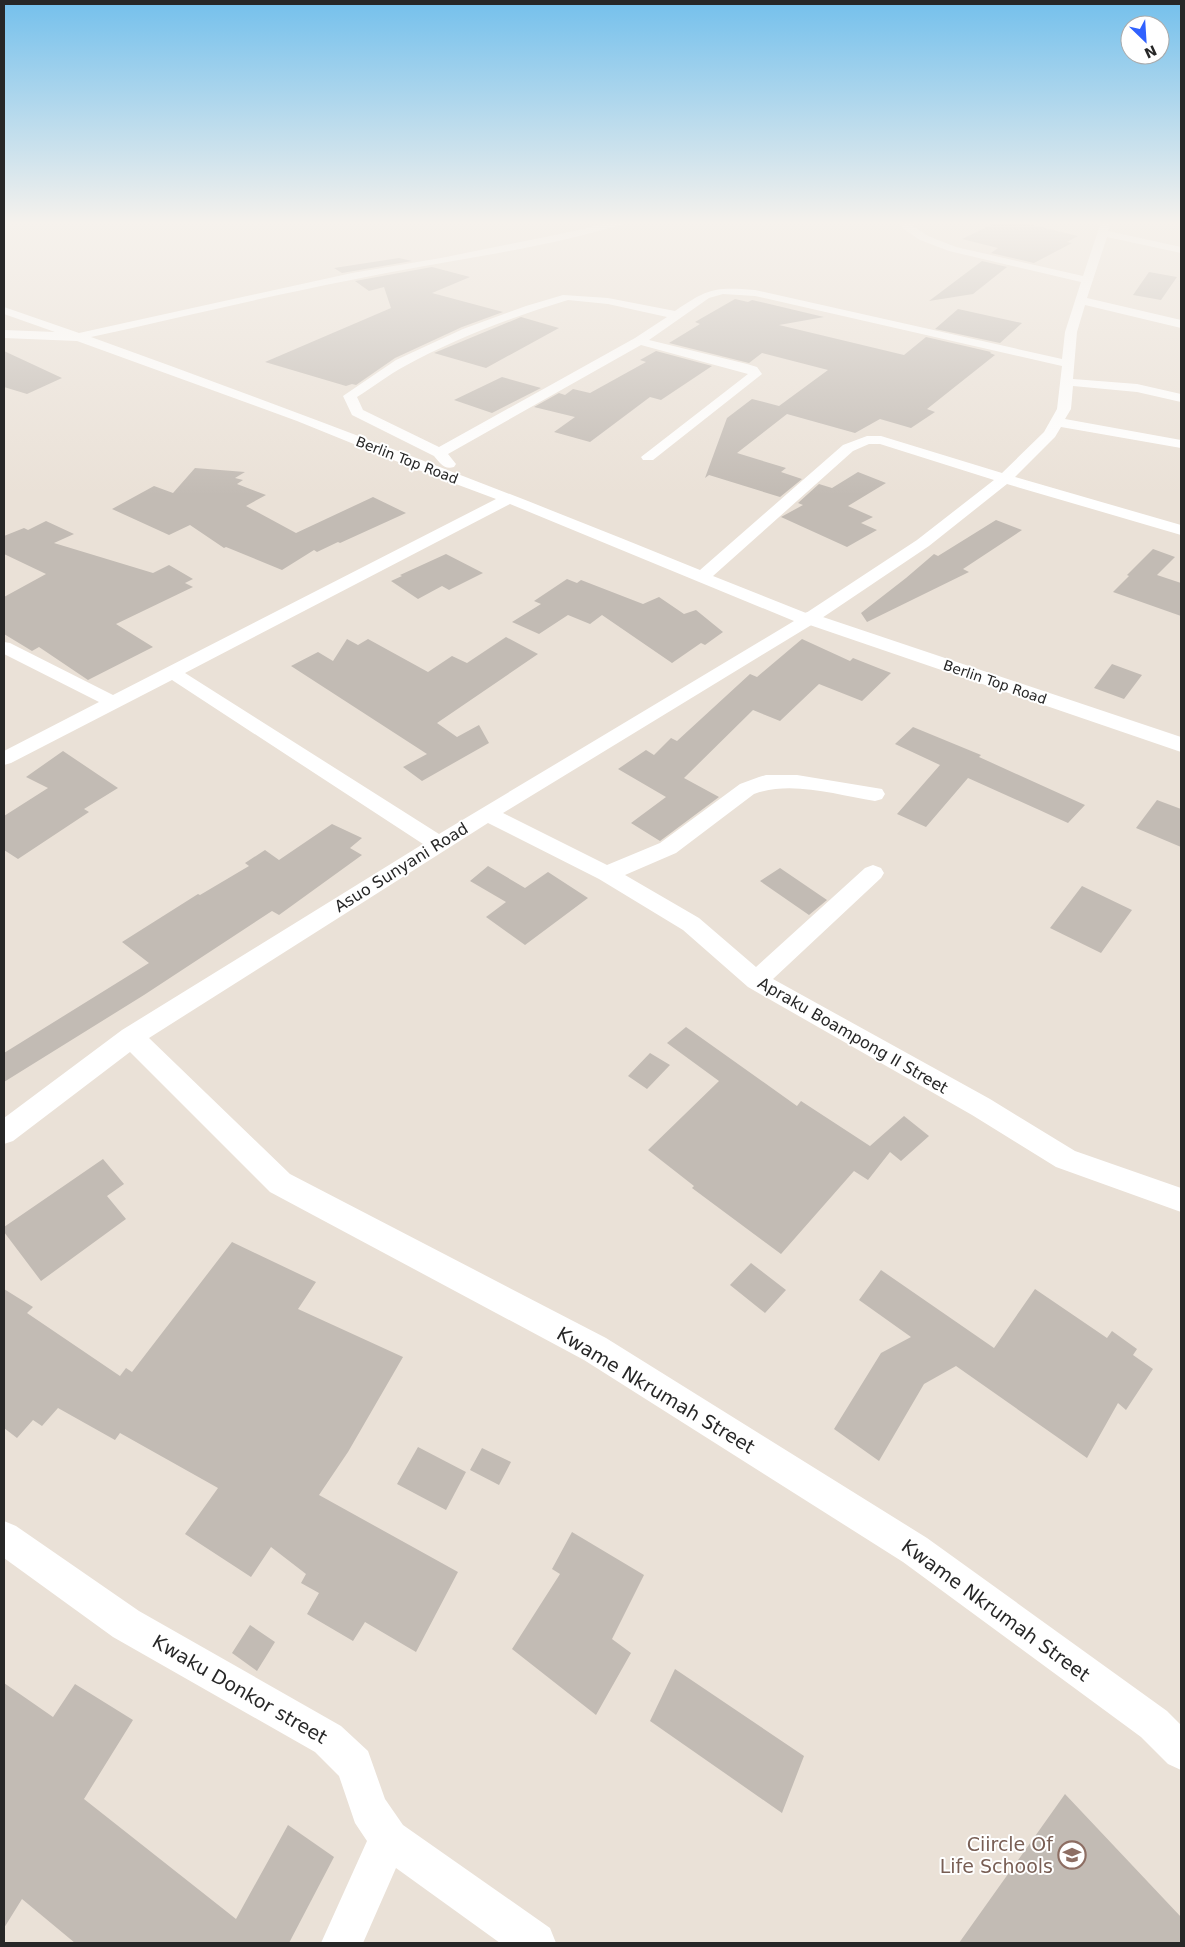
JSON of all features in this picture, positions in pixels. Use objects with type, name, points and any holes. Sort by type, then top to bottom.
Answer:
[{"type":"street","name":"Berlin Top Road","points":[[12,313],[293,415],[510,498],[807,619],[1181,745]]},
{"type":"street","points":[[4,334],[77,337],[186,313]]},
{"type":"street","points":[[463,481],[439,453],[357,412],[350,396],[400,363],[467,332],[517,313]]},
{"type":"street","points":[[666,313],[677,315]]},
{"type":"street","points":[[439,453],[639,340],[680,313]]},
{"type":"street","points":[[843,313],[1068,364]]},
{"type":"street","name":"Asuo Sunyani Road","points":[[4,1133],[131,1037],[438,844],[807,619],[923,543],[1005,479],[1027,460],[1050,434],[1064,409],[1071,332],[1076,313]]},
{"type":"street","points":[[1134,313],[1181,324]]},
{"type":"street","points":[[639,340],[743,367],[752,370],[756,374],[648,457]]},
{"type":"street","points":[[1066,382],[1137,388],[1181,398]]},
{"type":"street","points":[[1057,422],[1181,444]]},
{"type":"street","points":[[702,577],[848,448],[867,440],[881,440],[1005,479],[1181,530]]},
{"type":"street","points":[[4,758],[510,498]]},
{"type":"street","points":[[4,647],[113,702]]},
{"type":"street","points":[[172,672],[438,844]]},
{"type":"street","points":[[607,874],[643,857],[668,848],[747,789],[766,782],[797,782],[875,794]]},
{"type":"street","name":"Apraku Boampong II Street","points":[[487,814],[607,874],[691,924],[756,981],[981,1107],[1066,1159],[1181,1200]]},
{"type":"street","points":[[756,981],[874,873]]},
{"type":"street","name":"Kwame Nkrumah Street","points":[[131,1037],[280,1183],[595,1350],[906,1545],[1154,1724],[1181,1751]]},
{"type":"street","name":"Kwaku Donkor street","points":[[4,1538],[126,1624],[328,1739],[354,1764],[369,1809],[389,1840],[535,1943]]},
{"type":"street","points":[[342,1943],[389,1840]]},
{"type":"building","points":[[380,313],[501,313],[462,327],[395,358],[356,385],[346,386],[265,362]]},
{"type":"building","points":[[711,313],[806,313],[824,317],[779,325],[904,355],[926,337],[991,352],[995,355],[927,409],[935,412],[911,428],[880,419],[855,433],[787,414],[737,453],[786,468],[781,472],[802,479],[780,497],[709,475],[705,478],[727,418],[752,399],[779,406],[828,370],[762,353],[749,363],[669,343],[700,324],[695,322]]},
{"type":"building","points":[[954,313],[976,313],[1022,323],[1000,343],[935,329]]},
{"type":"building","points":[[521,317],[559,328],[486,368],[434,353]]},
{"type":"building","points":[[4,351],[62,378],[27,394],[4,387]]},
{"type":"building","points":[[656,351],[712,366],[661,400],[650,397],[590,442],[554,432],[575,417],[534,407],[559,393],[565,395],[573,389],[590,393],[646,362],[640,360]]},
{"type":"building","points":[[502,377],[541,388],[492,413],[454,400]]},
{"type":"building","points":[[195,468],[245,472],[235,478],[243,480],[237,484],[266,495],[246,506],[296,533],[373,497],[406,513],[340,543],[338,542],[317,552],[314,550],[282,570],[226,547],[224,548],[190,525],[169,535],[112,509],[154,486],[173,493]]},
{"type":"building","points":[[858,472],[886,483],[848,506],[873,517],[861,523],[877,530],[847,547],[781,517],[803,505],[798,503],[819,484],[832,488]]},
{"type":"building","points":[[996,520],[1022,530],[963,569],[969,572],[867,622],[861,613],[934,554],[938,556]]},
{"type":"building","points":[[46,521],[74,534],[54,543],[153,573],[169,565],[193,579],[185,583],[193,587],[116,624],[153,647],[88,680],[39,647],[32,651],[4,634],[4,597],[46,574],[4,554],[4,536],[24,528],[28,530]]},
{"type":"building","points":[[1153,549],[1175,557],[1157,575],[1181,583],[1181,616],[1113,592]]},
{"type":"building","points":[[446,554],[483,573],[449,590],[442,586],[418,599],[391,581],[402,576],[400,575]]},
{"type":"building","points":[[567,579],[577,583],[581,580],[643,604],[659,597],[684,614],[696,610],[723,632],[705,645],[701,643],[672,663],[602,615],[590,624],[568,615],[539,634],[512,622],[541,604],[534,601]]},
{"type":"building","points":[[506,637],[538,654],[437,723],[457,737],[479,725],[489,743],[422,781],[403,767],[427,754],[291,666],[318,652],[333,661],[347,639],[358,645],[368,639],[428,672],[452,656],[467,663]]},
{"type":"building","points":[[802,639],[850,661],[853,658],[891,673],[862,701],[819,684],[780,721],[753,710],[684,778],[719,797],[660,841],[631,823],[666,797],[618,769],[646,750],[654,755],[671,738],[677,741],[750,674],[757,677]]},
{"type":"building","points":[[1112,664],[1142,675],[1124,699],[1094,688]]},
{"type":"building","points":[[913,727],[981,755],[979,757],[1085,805],[1068,823],[968,778],[926,827],[897,814],[940,765],[895,744]]},
{"type":"building","points":[[63,751],[118,788],[84,809],[89,812],[18,859],[4,850],[4,816],[48,788],[26,777]]},
{"type":"building","points":[[1157,800],[1181,809],[1181,847],[1136,828]]},
{"type":"building","points":[[332,824],[362,838],[350,848],[362,855],[279,915],[272,911],[144,995],[4,1082],[4,1053],[149,963],[122,942],[198,894],[200,895],[249,866],[245,863],[265,850],[279,860]]},
{"type":"building","points":[[488,866],[525,888],[548,872],[588,898],[525,945],[486,917],[506,902],[470,881]]},
{"type":"building","points":[[780,868],[827,900],[809,915],[760,881]]},
{"type":"building","points":[[1082,886],[1132,910],[1101,953],[1050,928]]},
{"type":"building","points":[[686,1027],[797,1106],[801,1101],[870,1146],[904,1116],[929,1136],[901,1161],[890,1152],[868,1180],[854,1171],[781,1254],[692,1188],[694,1186],[648,1150],[719,1081],[667,1043]]},
{"type":"building","points":[[650,1053],[670,1065],[647,1089],[628,1076]]},
{"type":"building","points":[[103,1159],[124,1184],[107,1196],[126,1219],[41,1281],[4,1232],[4,1227]]},
{"type":"building","points":[[232,1242],[316,1282],[298,1309],[403,1357],[348,1452],[319,1495],[458,1572],[416,1652],[365,1622],[353,1641],[307,1614],[319,1593],[301,1583],[306,1574],[271,1547],[251,1577],[185,1534],[218,1488],[120,1433],[115,1440],[58,1408],[42,1426],[33,1420],[17,1438],[4,1428],[4,1289],[33,1307],[27,1313],[120,1376],[126,1368],[132,1372]]},
{"type":"building","points":[[751,1263],[786,1290],[765,1313],[730,1285]]},
{"type":"building","points":[[881,1270],[994,1348],[1035,1289],[1107,1338],[1112,1331],[1137,1349],[1133,1355],[1153,1369],[1126,1410],[1118,1403],[1087,1458],[956,1366],[924,1384],[879,1461],[834,1429],[881,1353],[911,1337],[859,1300]]},
{"type":"building","points":[[418,1447],[466,1472],[446,1510],[397,1484]]},
{"type":"building","points":[[482,1448],[511,1462],[499,1485],[470,1470]]},
{"type":"building","points":[[572,1532],[644,1575],[612,1639],[631,1653],[596,1715],[512,1649],[560,1574],[552,1569]]},
{"type":"building","points":[[250,1625],[275,1642],[257,1671],[232,1653]]},
{"type":"building","points":[[675,1669],[804,1756],[782,1813],[650,1721]]},
{"type":"building","points":[[4,1683],[53,1717],[75,1684],[133,1720],[84,1799],[236,1919],[288,1825],[334,1857],[289,1943],[75,1943],[22,1899],[4,1928]]},
{"type":"building","name":"Ciircle Of Life Schools","points":[[1065,1794],[1181,1917],[1181,1943],[959,1943]]},
{"type":"place","name":"Ciircle Of Life Schools","points":[[1072,1855]]}]
